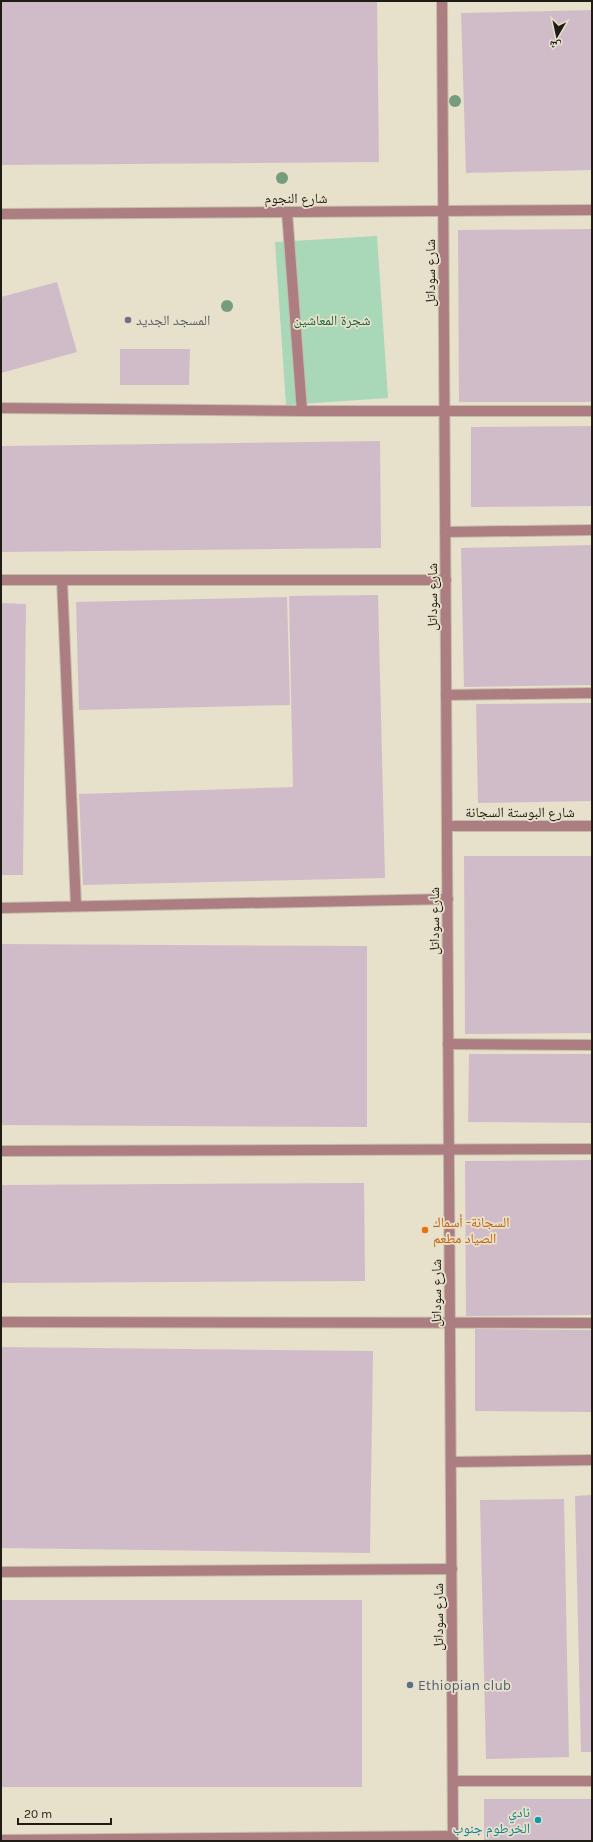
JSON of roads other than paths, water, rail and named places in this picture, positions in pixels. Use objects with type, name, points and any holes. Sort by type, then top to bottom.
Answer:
[{"type":"street","name":"شارع سوداتل","points":[[442,1],[453,1838]]},
{"type":"street","name":"شارع النجوم","points":[[1,214],[592,210]]},
{"type":"street","points":[[287,212],[302,411]]},
{"type":"street","points":[[1,408],[445,412],[592,411]]},
{"type":"street","points":[[446,532],[592,530]]},
{"type":"street","points":[[1,580],[446,580]]},
{"type":"street","points":[[62,580],[76,906]]},
{"type":"street","points":[[446,695],[592,693]]},
{"type":"street","name":"شارع البوستة السجانة","points":[[447,826],[592,826]]},
{"type":"street","points":[[1,908],[448,899]]},
{"type":"street","points":[[448,1044],[592,1045]]},
{"type":"street","points":[[1,1152],[592,1148]]},
{"type":"street","points":[[1,1322],[592,1323]]},
{"type":"street","points":[[451,1462],[592,1460]]},
{"type":"street","points":[[1,1572],[452,1569]]},
{"type":"street","points":[[453,1781],[592,1781]]},
{"type":"street","points":[[1,1840],[453,1838]]},
{"type":"place","name":"المسجد الجديد","points":[[128,320]]},
{"type":"place","name":"السجانة- أسماك الصياد مطعم","points":[[425,1230]]},
{"type":"place","name":"Ethiopian club","points":[[410,1685]]},
{"type":"place","name":"نادي الخرطوم جنوب","points":[[538,1820]]},
{"type":"park label","name":"شجرة المعاشين","points":[[332,320]]}]
